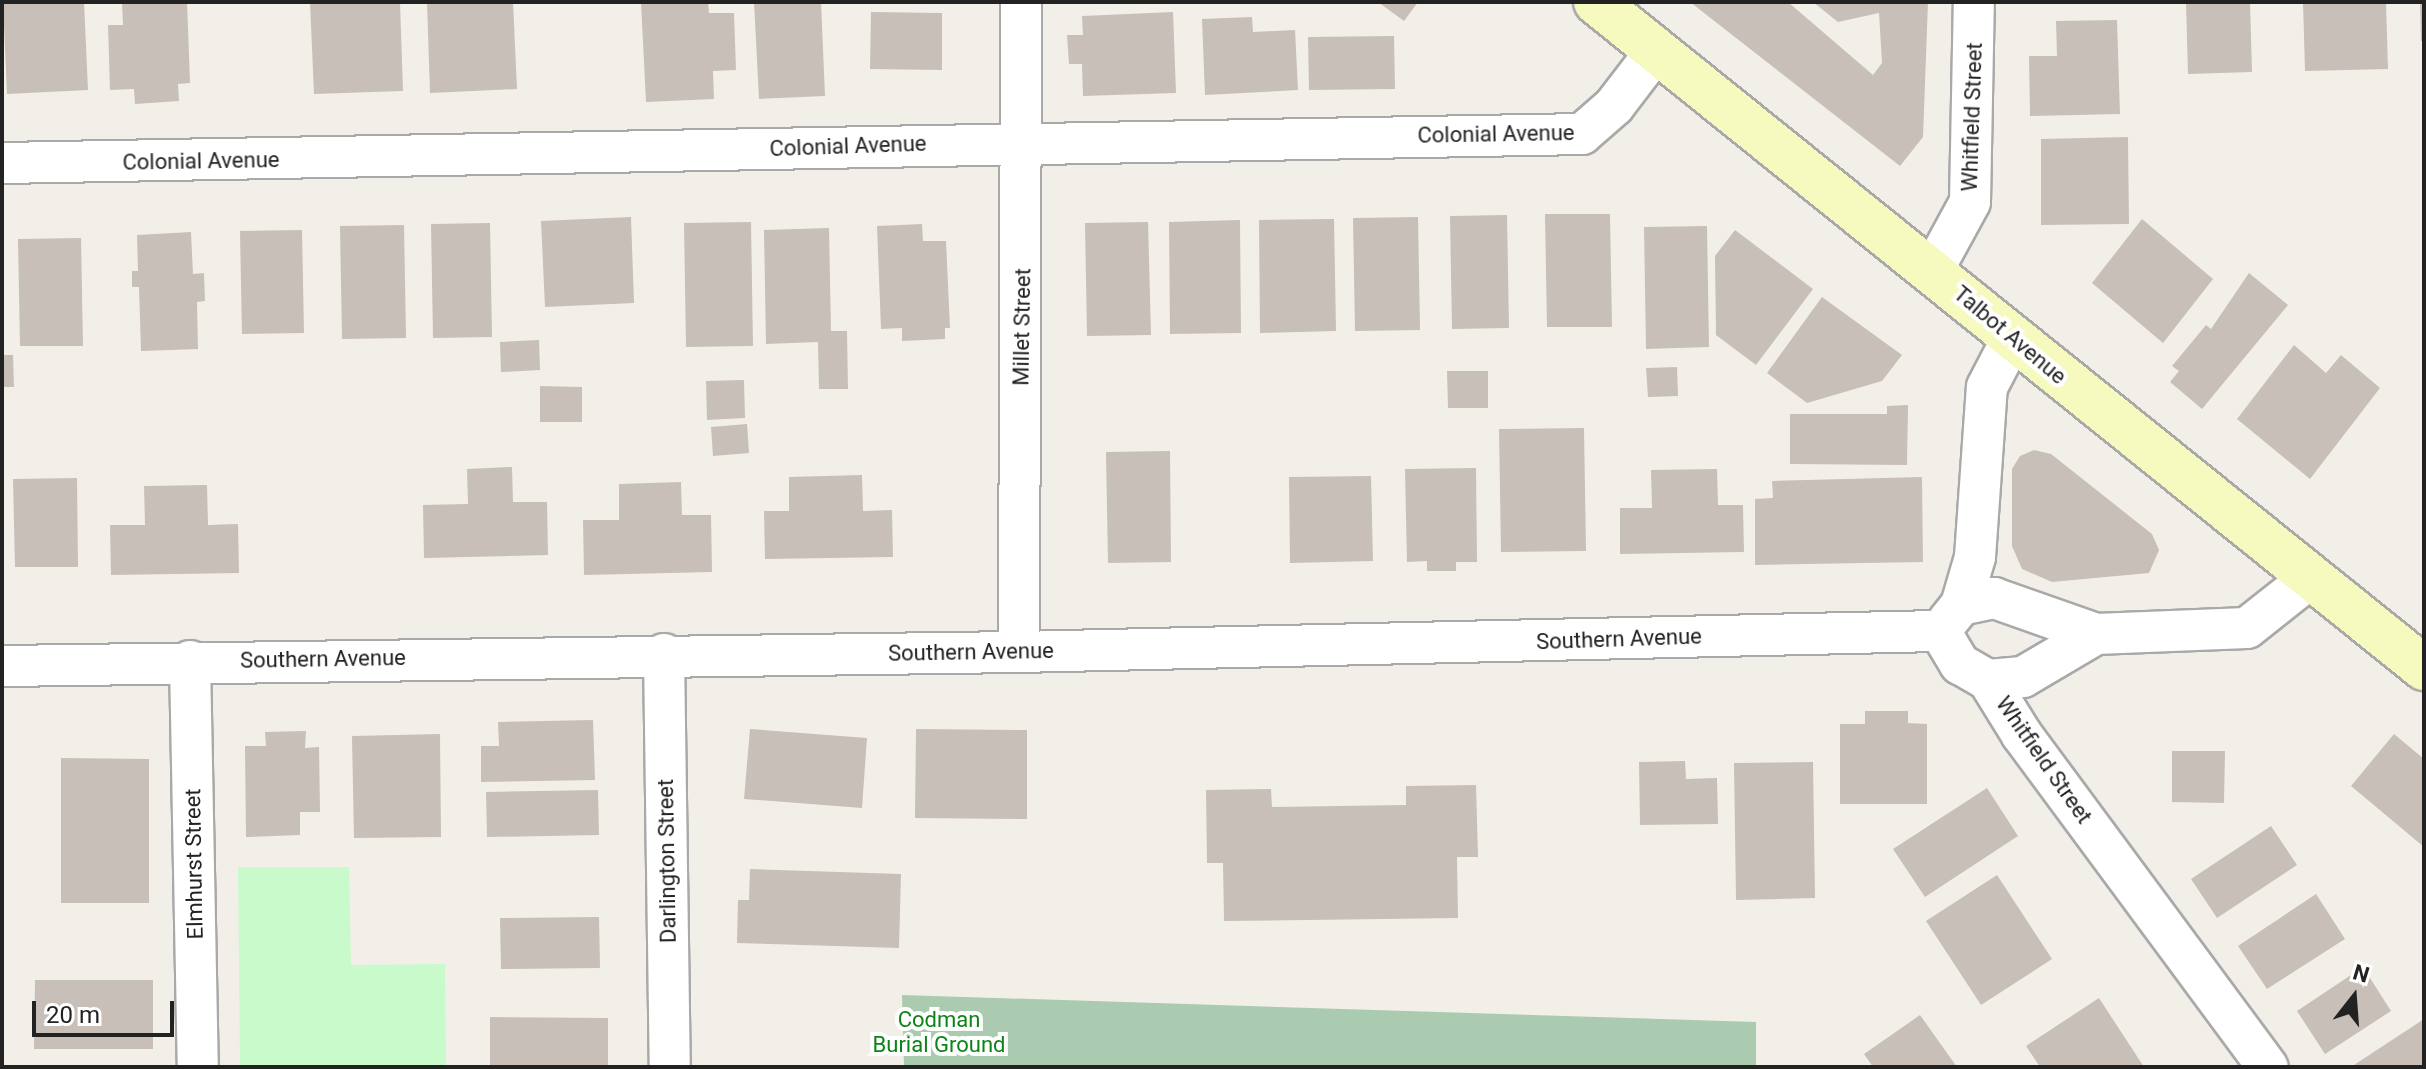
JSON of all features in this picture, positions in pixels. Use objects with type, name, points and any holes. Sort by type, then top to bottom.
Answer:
[{"type":"main road","name":"Talbot Avenue","points":[[1596,2],[2424,668]]},
{"type":"street","name":"Millet Street","points":[[1019,652],[1024,141],[1021,2]]},
{"type":"street","name":"Whitfield Street","points":[[1933,270],[1970,202],[1974,2]]},
{"type":"street","name":"Colonial Avenue","points":[[2,163],[483,157],[1024,141],[1582,134],[1614,106],[1657,50]]},
{"type":"street","points":[[1950,618],[1975,557],[1987,387],[2012,339]]},
{"type":"street","name":"Southern Avenue","points":[[2,666],[664,654],[1019,652],[1950,618],[1994,598],[2096,634],[2247,628],[2310,578]]},
{"type":"street","name":"Whitfield Street","points":[[1950,618],[1960,664],[1988,680],[2022,735],[2268,1067]]},
{"type":"street","name":"Southern Avenue","points":[[1988,680],[2023,677],[2096,634]]},
{"type":"street","name":"Darlington Street","points":[[664,654],[670,1067]]},
{"type":"street","name":"Elmhurst Street","points":[[190,661],[198,1067]]},
{"type":"green space","points":[[238,867],[349,867],[351,965],[445,964],[446,1067],[240,1067]]},
{"type":"green space","name":"Codman Burial Ground","points":[[902,995],[1756,1022],[1756,1067],[904,1067]]},
{"type":"building","points":[[3,2],[84,2],[88,90],[7,94]]},
{"type":"building","points":[[122,2],[187,2],[190,83],[178,84],[179,101],[135,104],[134,89],[110,90],[108,25],[123,25]]},
{"type":"building","points":[[310,2],[400,2],[403,91],[314,94]]},
{"type":"building","points":[[427,2],[513,2],[517,89],[430,93]]},
{"type":"building","points":[[641,2],[708,2],[709,13],[734,13],[736,70],[713,71],[714,99],[646,102]]},
{"type":"building","points":[[754,2],[821,2],[825,96],[759,99]]},
{"type":"building","points":[[1378,2],[1418,2],[1404,21]]},
{"type":"building","points":[[1690,2],[1788,2],[1873,75],[1882,63],[1879,13],[1838,22],[1813,2],[1928,2],[1923,137],[1900,166]]},
{"type":"building","points":[[2186,2],[2250,2],[2252,72],[2188,74]]},
{"type":"building","points":[[2303,2],[2386,2],[2388,69],[2305,71]]},
{"type":"building","points":[[2420,2],[2424,2],[2424,41],[2421,41]]},
{"type":"building","points":[[871,12],[942,13],[942,70],[870,69]]},
{"type":"building","points":[[1173,12],[1176,93],[1083,96],[1082,64],[1069,64],[1067,35],[1083,35],[1082,16]]},
{"type":"building","points":[[1252,17],[1253,32],[1295,30],[1298,90],[1205,95],[1202,19]]},
{"type":"building","points":[[2117,20],[2120,114],[2030,116],[2029,56],[2057,56],[2056,21]]},
{"type":"building","points":[[1394,36],[1395,89],[1309,90],[1308,37]]},
{"type":"building","points":[[2128,137],[2129,224],[2041,225],[2041,139]]},
{"type":"building","points":[[1545,214],[1610,214],[1612,327],[1547,327]]},
{"type":"building","points":[[1507,215],[1509,328],[1452,329],[1450,216]]},
{"type":"building","points":[[631,217],[634,303],[545,307],[541,221]]},
{"type":"building","points":[[1418,217],[1420,330],[1355,331],[1353,218]]},
{"type":"building","points":[[1334,219],[1336,331],[1260,333],[1259,220]]},
{"type":"building","points":[[2142,219],[2213,279],[2163,343],[2092,283]]},
{"type":"building","points":[[1240,220],[1241,333],[1170,334],[1169,222]]},
{"type":"building","points":[[751,222],[753,346],[686,347],[684,223]]},
{"type":"building","points":[[1148,222],[1151,335],[1087,336],[1085,223]]},
{"type":"building","points":[[490,223],[492,337],[433,338],[431,224]]},
{"type":"building","points":[[922,224],[923,241],[946,241],[950,328],[945,328],[945,339],[902,341],[902,328],[881,329],[877,226]]},
{"type":"building","points":[[404,225],[406,338],[342,339],[340,226]]},
{"type":"building","points":[[1707,226],[1709,347],[1646,349],[1644,227]]},
{"type":"building","points":[[829,228],[831,331],[847,331],[848,389],[819,389],[818,342],[766,344],[764,230]]},
{"type":"building","points":[[302,230],[304,333],[242,334],[240,231]]},
{"type":"building","points":[[1735,230],[1813,289],[1756,365],[1716,335],[1715,256]]},
{"type":"building","points":[[191,232],[193,274],[204,273],[205,301],[197,302],[198,349],[141,351],[139,287],[132,287],[132,271],[138,271],[137,235]]},
{"type":"building","points":[[81,238],[83,346],[20,346],[18,239]]},
{"type":"building","points":[[2249,273],[2288,305],[2202,409],[2170,382],[2179,371],[2172,366],[2206,325],[2211,329]]},
{"type":"building","points":[[1822,297],[1902,355],[1882,381],[1807,403],[1767,373]]},
{"type":"building","points":[[539,340],[540,370],[501,372],[500,342]]},
{"type":"building","points":[[2294,345],[2326,373],[2341,355],[2380,388],[2310,479],[2237,419]]},
{"type":"building","points":[[2,355],[13,355],[14,387],[2,387]]},
{"type":"building","points":[[1677,367],[1678,396],[1648,397],[1646,368]]},
{"type":"building","points":[[1447,371],[1488,371],[1488,408],[1448,408]]},
{"type":"building","points":[[744,380],[745,418],[707,420],[706,381]]},
{"type":"building","points":[[540,386],[582,387],[582,422],[540,422]]},
{"type":"building","points":[[1908,405],[1907,465],[1790,464],[1790,414],[1887,414],[1887,406]]},
{"type":"building","points":[[747,424],[749,453],[713,456],[711,427]]},
{"type":"building","points":[[1584,428],[1586,551],[1501,552],[1499,429]]},
{"type":"building","points":[[2034,450],[2051,454],[2152,534],[2159,550],[2149,573],[2052,582],[2022,569],[2012,546],[2012,469],[2020,456]]},
{"type":"building","points":[[1170,451],[1171,562],[1108,563],[1106,452]]},
{"type":"building","points":[[512,467],[513,502],[547,502],[548,555],[424,558],[423,505],[468,504],[467,469]]},
{"type":"building","points":[[1476,468],[1477,562],[1456,562],[1456,571],[1427,571],[1427,561],[1407,562],[1405,469]]},
{"type":"building","points":[[1717,469],[1718,505],[1743,505],[1744,552],[1620,554],[1620,508],[1652,508],[1651,470]]},
{"type":"building","points":[[862,475],[863,511],[892,510],[893,557],[765,559],[764,511],[789,511],[789,477]]},
{"type":"building","points":[[1371,476],[1373,561],[1290,563],[1289,477]]},
{"type":"building","points":[[1922,477],[1923,562],[1755,565],[1755,499],[1773,498],[1772,481]]},
{"type":"building","points":[[77,478],[78,567],[15,567],[13,479]]},
{"type":"building","points":[[681,482],[682,515],[711,515],[712,572],[584,575],[583,520],[619,520],[619,484]]},
{"type":"building","points":[[207,485],[208,525],[238,524],[239,573],[111,575],[110,525],[145,525],[144,486]]},
{"type":"building","points":[[1865,711],[1908,711],[1908,723],[1927,724],[1927,804],[1840,804],[1840,724],[1865,724]]},
{"type":"building","points":[[593,720],[595,780],[481,782],[481,746],[499,746],[498,722]]},
{"type":"building","points":[[750,729],[867,738],[862,808],[744,799]]},
{"type":"building","points":[[916,729],[1027,730],[1027,819],[915,818]]},
{"type":"building","points":[[306,731],[305,748],[319,747],[320,812],[300,812],[300,835],[246,837],[245,746],[266,746],[265,732]]},
{"type":"building","points":[[440,734],[441,837],[354,838],[352,736]]},
{"type":"building","points":[[2394,734],[2424,759],[2424,847],[2351,786]]},
{"type":"building","points":[[2172,751],[2225,751],[2224,803],[2172,802]]},
{"type":"building","points":[[61,758],[149,759],[149,903],[61,903]]},
{"type":"building","points":[[1685,761],[1686,779],[1717,778],[1718,824],[1640,825],[1639,762]]},
{"type":"building","points":[[1813,762],[1815,898],[1736,900],[1734,763]]},
{"type":"building","points":[[1476,785],[1478,857],[1457,857],[1458,918],[1224,921],[1223,863],[1207,863],[1206,790],[1271,789],[1272,807],[1406,805],[1406,786]]},
{"type":"building","points":[[1987,788],[2018,836],[1925,897],[1893,849]]},
{"type":"building","points":[[598,790],[599,835],[487,837],[486,792]]},
{"type":"building","points":[[2271,826],[2297,865],[2217,918],[2191,879]]},
{"type":"building","points":[[750,869],[901,874],[899,948],[737,943],[738,900],[749,900]]},
{"type":"building","points":[[1997,875],[2052,959],[1981,1005],[1926,921]]},
{"type":"building","points":[[2316,894],[2345,939],[2267,989],[2238,946]]},
{"type":"building","points":[[599,917],[600,968],[501,969],[500,918]]},
{"type":"building","points":[[2363,967],[2391,1011],[2325,1054],[2297,1011]]},
{"type":"building","points":[[35,980],[153,980],[153,1049],[34,1049]]},
{"type":"building","points":[[2099,998],[2144,1067],[2040,1067],[2026,1046]]},
{"type":"building","points":[[1920,1015],[1957,1067],[1873,1067],[1864,1054]]},
{"type":"building","points":[[490,1017],[608,1018],[608,1067],[490,1067]]},
{"type":"building","points":[[2424,1019],[2424,1067],[2351,1067]]}]
